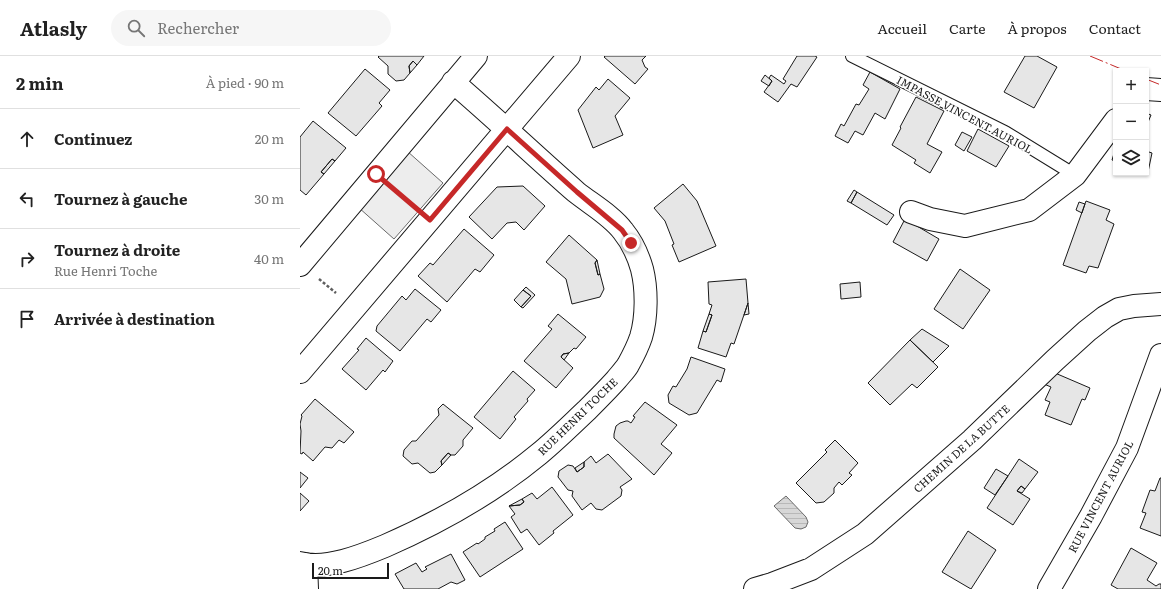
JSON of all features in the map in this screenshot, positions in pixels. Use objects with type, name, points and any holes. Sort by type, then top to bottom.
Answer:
[{"type":"street","points":[[300,264],[476,56]]},
{"type":"street","points":[[300,372],[569,56]]},
{"type":"street","name":"RUE HENRI TOCHE","points":[[303,564],[327,564],[349,560],[374,550],[407,536],[455,512],[499,484],[538,454],[603,395],[628,366],[641,337],[646,304],[642,269],[631,243],[622,230],[453,82]]},
{"type":"street","points":[[1149,89],[1161,90]]},
{"type":"street","points":[[912,212],[930,220],[965,226],[1029,210],[1075,175],[1113,124]]},
{"type":"street","name":"CHEMIN DE LA BUTTE","points":[[755,589],[811,569],[865,534],[972,440],[1055,360],[1105,317],[1119,309],[1134,306],[1161,304]]},
{"type":"street","name":"RUE VINCENT AURIOL","points":[[1049,589],[1127,448],[1161,355]]},
{"type":"street","points":[[303,564],[307,589]]},
{"type":"lane","name":"IMPASSE VINCENT AURIOL","points":[[852,56],[1005,132],[1075,175]]},
{"type":"path","points":[[376,174],[430,220]]},
{"type":"path","points":[[300,264],[355,308]]},
{"type":"shaded area","points":[[407,151],[443,183],[394,239],[358,207]]},
{"type":"shaded area","points":[[786,496],[806,517],[808,522],[806,527],[801,529],[795,528],[774,506]]},
{"type":"building","points":[[424,56],[417,65],[413,61],[409,66],[410,73],[404,80],[396,81],[388,74],[388,66],[378,57]]},
{"type":"building","points":[[646,56],[642,60],[645,67],[648,69],[635,84],[604,57]]},
{"type":"building","points":[[797,56],[817,57],[797,87],[791,84],[778,102],[764,92],[772,81],[769,78],[771,75],[784,84],[786,81],[783,79]]},
{"type":"building","points":[[1025,56],[1037,56],[1057,67],[1034,108],[1004,92]]},
{"type":"building","points":[[413,61],[417,65],[410,73],[409,66]]},
{"type":"building","points":[[365,69],[390,90],[379,103],[382,106],[356,136],[328,113]]},
{"type":"building","points":[[870,72],[900,89],[885,119],[875,113],[863,135],[855,131],[848,143],[835,136],[841,124],[844,126],[856,104],[859,105],[869,89],[863,85]]},
{"type":"building","points":[[765,75],[772,81],[769,86],[761,81]]},
{"type":"building","points":[[608,79],[630,98],[615,116],[623,135],[593,148],[578,110],[596,87],[599,90]]},
{"type":"building","points":[[916,97],[944,111],[927,144],[942,152],[930,173],[914,163],[916,160],[892,145]]},
{"type":"building","points":[[313,121],[346,148],[335,161],[332,159],[321,172],[324,174],[306,195],[300,190],[300,137]]},
{"type":"building","points":[[978,129],[1009,146],[996,167],[967,151]]},
{"type":"building","points":[[962,132],[972,137],[964,151],[955,145]]},
{"type":"building","points":[[1149,152],[1152,153],[1149,167]]},
{"type":"building","points":[[332,159],[335,161],[324,174],[321,172]]},
{"type":"building","points":[[683,184],[697,201],[716,246],[679,262],[665,221],[654,208]]},
{"type":"building","points":[[523,186],[545,206],[524,230],[516,222],[507,223],[492,239],[469,217],[497,187]]},
{"type":"building","points":[[854,190],[857,192],[851,203],[847,201]]},
{"type":"building","points":[[857,192],[894,215],[887,225],[851,203]]},
{"type":"building","points":[[1086,201],[1110,210],[1106,220],[1114,224],[1098,268],[1089,266],[1086,273],[1063,265]]},
{"type":"building","points":[[1079,202],[1085,204],[1082,213],[1076,210]]},
{"type":"building","points":[[905,219],[939,239],[927,261],[893,242]]},
{"type":"building","points":[[464,229],[494,255],[480,272],[475,269],[447,302],[418,276],[430,263],[433,265]]},
{"type":"building","points":[[569,235],[597,260],[595,263],[604,289],[600,297],[572,304],[566,279],[546,262]]},
{"type":"building","points":[[597,260],[600,274],[598,275],[595,263]]},
{"type":"building","points":[[960,269],[990,290],[963,329],[934,309]]},
{"type":"building","points":[[746,279],[748,303],[734,344],[731,343],[726,357],[698,348],[703,331],[706,332],[712,315],[709,314],[712,305],[709,304],[708,282]]},
{"type":"building","points":[[860,282],[861,297],[841,299],[840,284]]},
{"type":"building","points":[[526,287],[535,295],[523,308],[521,307],[531,296],[523,290]]},
{"type":"building","points":[[415,289],[441,310],[431,322],[427,319],[400,351],[376,331],[377,326],[402,296],[406,300]]},
{"type":"building","points":[[523,290],[531,296],[521,307],[514,300]]},
{"type":"building","points":[[748,303],[749,314],[744,315]]},
{"type":"building","points":[[558,314],[586,337],[576,349],[574,348],[569,353],[563,354],[561,357],[573,368],[556,388],[524,361],[552,329],[548,326]]},
{"type":"building","points":[[709,314],[712,315],[706,332],[703,331]]},
{"type":"building","points":[[922,329],[949,346],[933,362],[910,340]]},
{"type":"building","points":[[366,338],[393,361],[385,372],[383,370],[366,390],[342,369],[359,350],[357,349]]},
{"type":"building","points":[[910,340],[938,367],[917,388],[912,384],[890,405],[868,383]]},
{"type":"building","points":[[569,353],[564,360],[561,357],[563,354]]},
{"type":"building","points":[[691,357],[725,369],[721,382],[717,380],[697,413],[689,415],[669,403],[668,395],[673,386],[676,387],[687,369]]},
{"type":"building","points":[[513,371],[535,390],[527,399],[528,401],[514,417],[516,419],[500,439],[474,417]]},
{"type":"building","points":[[1055,373],[1090,388],[1085,400],[1082,399],[1071,425],[1045,415],[1050,402],[1045,400],[1051,387],[1044,384]]},
{"type":"building","points":[[315,399],[354,432],[344,443],[339,440],[332,448],[325,447],[313,461],[303,452],[302,454],[300,453],[300,424],[301,415]]},
{"type":"building","points":[[645,402],[677,425],[661,444],[672,453],[654,475],[614,438],[616,426],[626,421],[631,423],[635,417],[633,416]]},
{"type":"building","points":[[443,404],[473,428],[463,440],[463,446],[455,455],[448,453],[441,461],[442,465],[435,472],[430,473],[418,463],[412,464],[403,456],[404,450],[412,441],[416,441],[439,415],[438,409]]},
{"type":"building","points":[[835,440],[858,463],[849,473],[852,475],[842,485],[839,482],[834,488],[834,493],[824,502],[816,503],[796,483],[827,452],[825,450]]},
{"type":"building","points":[[448,453],[451,455],[442,465],[441,461]]},
{"type":"building","points":[[608,454],[632,479],[620,487],[622,490],[621,496],[602,510],[596,509],[591,503],[582,510],[572,496],[573,491],[568,490],[558,477],[559,471],[568,465],[573,466],[577,472],[584,467],[584,462],[591,456],[596,463]]},
{"type":"building","points":[[1019,459],[1038,472],[1025,489],[1021,486],[1017,491],[1030,499],[1013,525],[987,508]]},
{"type":"building","points":[[584,462],[584,467],[577,472],[575,468]]},
{"type":"building","points":[[996,469],[1008,476],[995,495],[984,488]]},
{"type":"building","points":[[300,472],[308,478],[300,488]]},
{"type":"building","points":[[1160,478],[1161,536],[1140,528],[1146,513],[1142,512],[1150,490],[1155,491]]},
{"type":"building","points":[[1021,486],[1025,489],[1022,493],[1017,491]]},
{"type":"building","points":[[552,487],[573,515],[553,531],[554,533],[539,545],[527,529],[521,533],[511,517],[515,514],[509,506],[520,505],[524,502],[522,499],[532,493],[537,499]]},
{"type":"building","points":[[300,493],[309,501],[300,511]]},
{"type":"building","points":[[522,499],[524,502],[520,505],[509,506]]},
{"type":"building","points":[[505,522],[523,549],[480,577],[463,552],[485,539],[485,537],[495,531],[494,529]]},
{"type":"building","points":[[968,531],[996,550],[971,589],[942,572]]},
{"type":"building","points":[[1131,548],[1157,563],[1147,580],[1156,586],[1161,584],[1161,589],[1118,589],[1111,585]]},
{"type":"building","points":[[451,554],[465,580],[457,584],[451,582],[438,589],[404,589],[395,574],[416,563],[422,572],[427,569],[425,567]]},
{"type":"power","points":[[1090,56],[1119,68]]},
{"type":"power","points":[[1149,80],[1161,85]]},
{"type":"route","points":[[376,174],[430,220],[507,129],[577,192],[609,217],[622,230],[631,243]]}]
